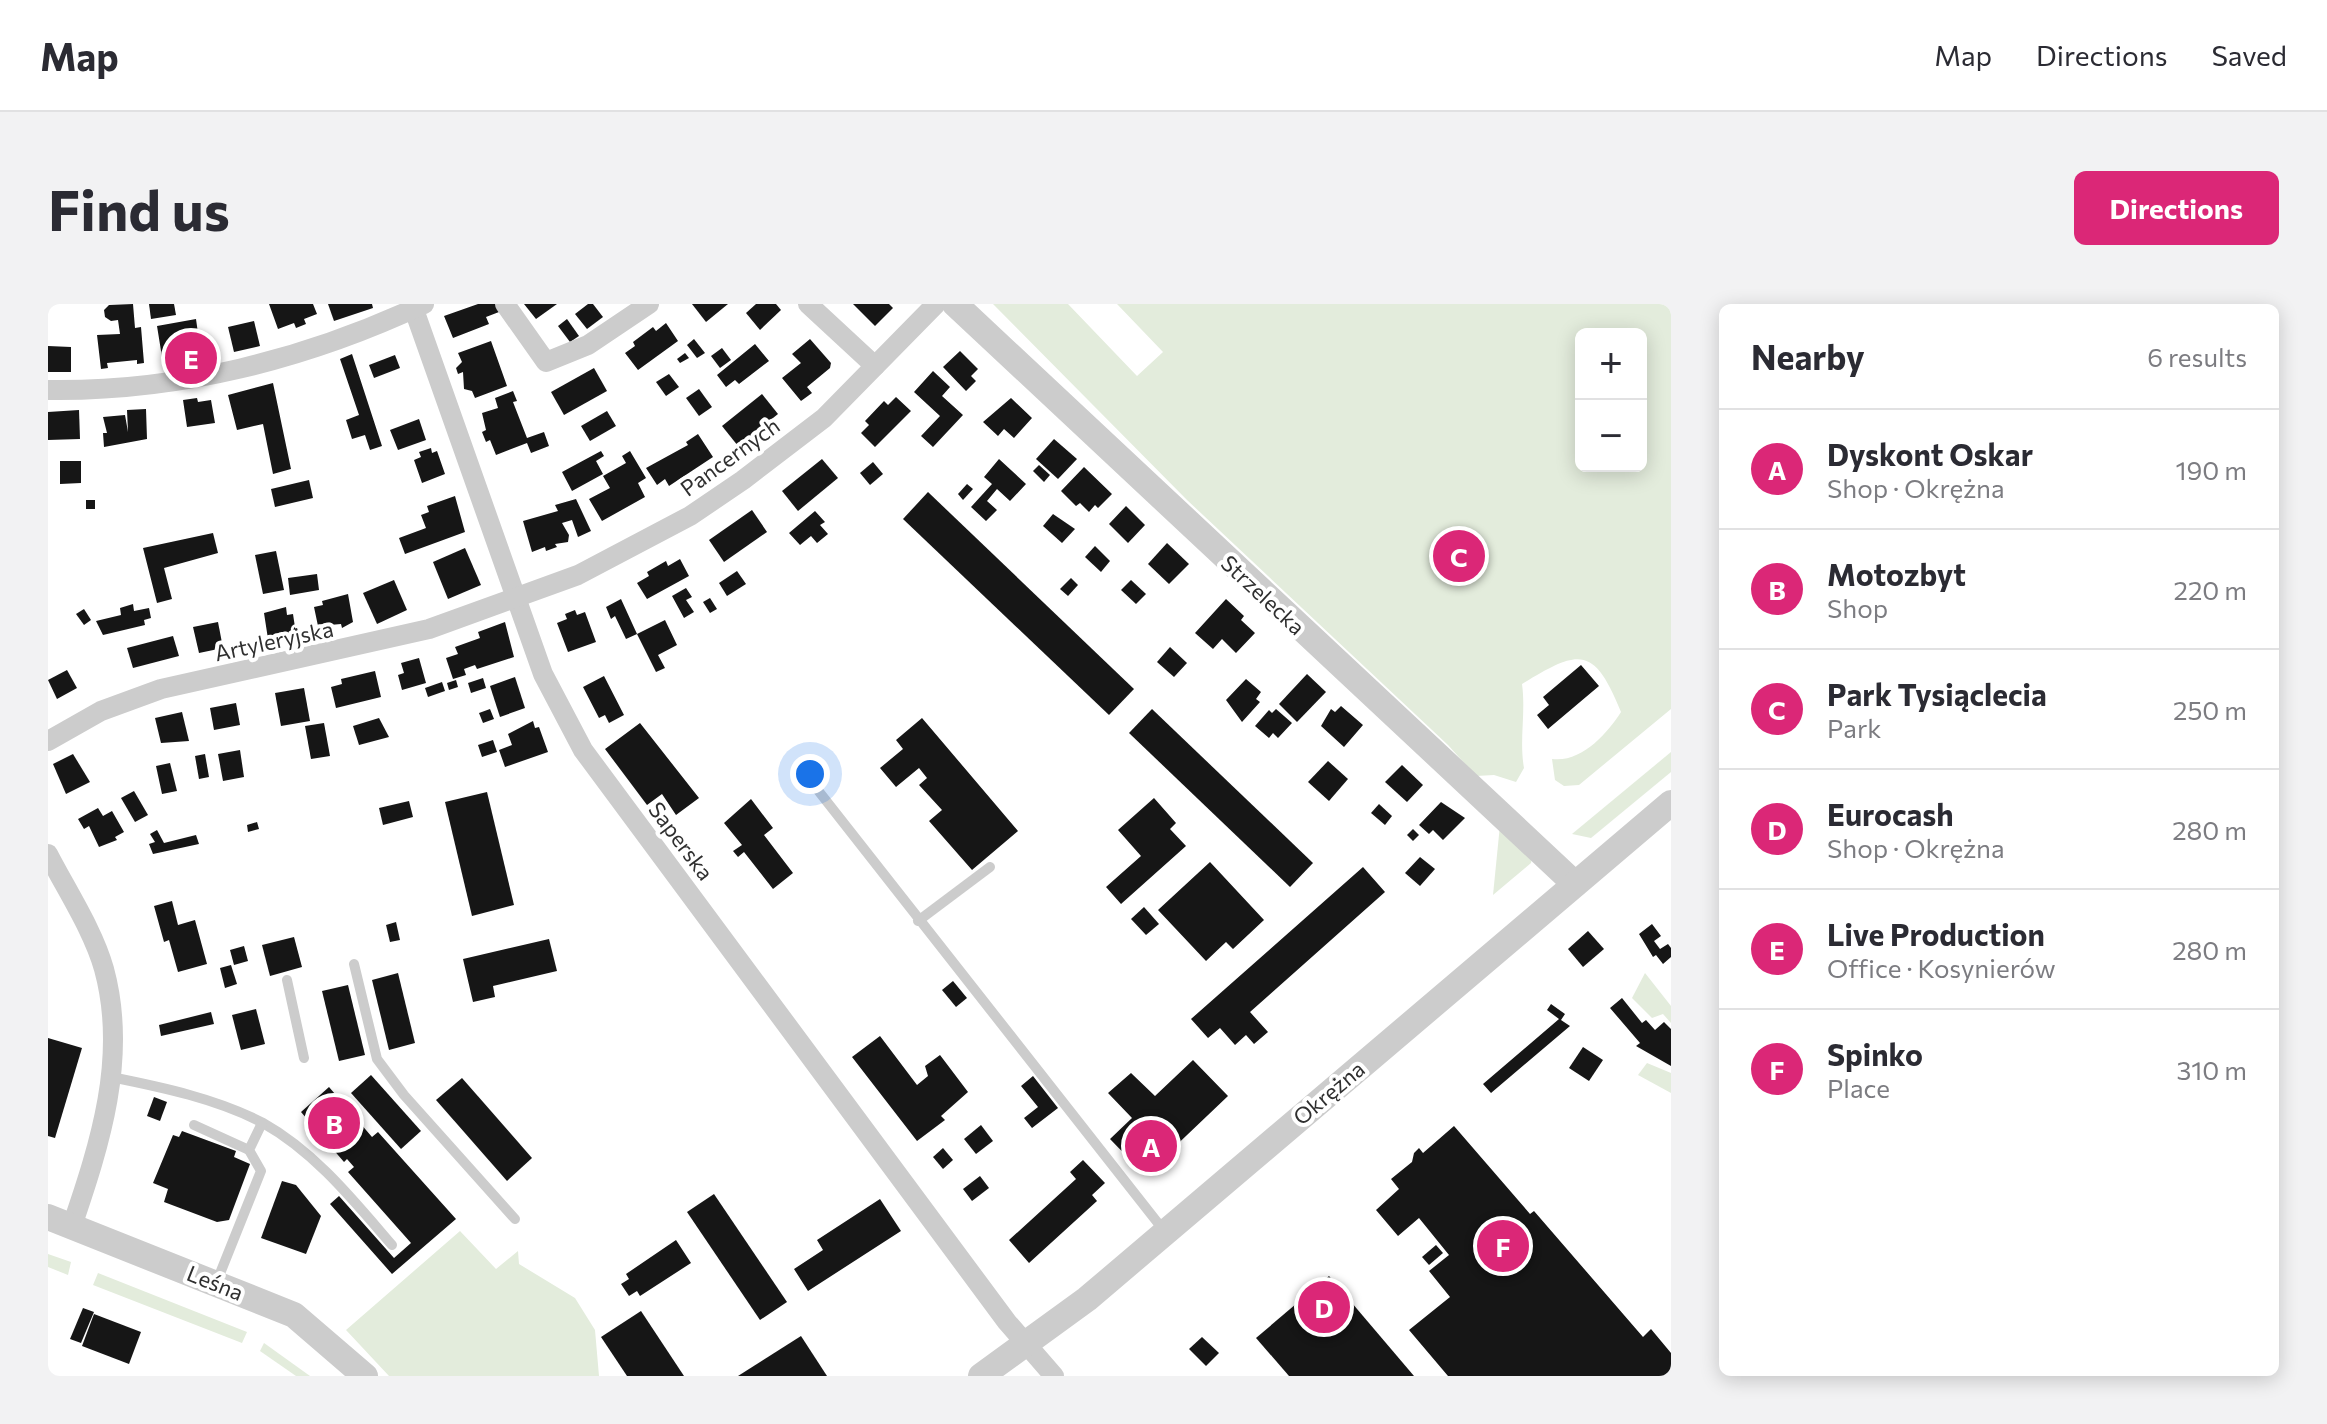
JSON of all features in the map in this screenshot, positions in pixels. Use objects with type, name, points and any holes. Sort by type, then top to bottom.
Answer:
[{"type":"street","points":[[505,304],[546,362],[588,345],[649,304]]},
{"type":"street","points":[[808,304],[875,366]]},
{"type":"street","name":"Pancernych","points":[[516,599],[578,575],[690,516],[824,418],[936,304]]},
{"type":"street","name":"Strzelecka","points":[[955,304],[1575,884]]},
{"type":"street","points":[[48,390],[127,387],[206,376],[277,361],[417,306]]},
{"type":"street","name":"Saperska","points":[[417,306],[543,674],[583,750],[1026,1345],[1054,1376]]},
{"type":"street","name":"Artyleryjska","points":[[48,741],[101,711],[161,689],[429,629],[516,599]]},
{"type":"street","name":"Okrężna","points":[[981,1376],[1026,1345],[1165,1233],[1671,803]]},
{"type":"street","points":[[48,854],[103,966],[113,1017],[111,1077],[96,1156],[60,1221]]},
{"type":"street","name":"Leśna","points":[[60,1221],[294,1315],[365,1376]]},
{"type":"lane","points":[[813,784],[1165,1233]]},
{"type":"lane","points":[[918,921],[990,867]]},
{"type":"lane","points":[[354,964],[377,1059],[404,1095],[515,1219]]},
{"type":"lane","points":[[287,980],[304,1058]]},
{"type":"lane","points":[[111,1077],[209,1102],[262,1123],[318,1164],[392,1245]]},
{"type":"lane","points":[[249,1150],[262,1123]]},
{"type":"lane","points":[[194,1125],[249,1150],[261,1171],[216,1283]]},
{"type":"green space","points":[[993,304],[1068,304],[1137,376],[1163,352],[1117,304],[1671,304],[1671,709],[1579,785],[1564,786],[1555,780],[1552,759],[1563,759],[1583,752],[1601,738],[1621,712],[1602,674],[1593,664],[1571,660],[1522,684],[1524,768],[1516,782],[1494,775],[1476,776],[1448,745],[1187,500]]},
{"type":"green space","points":[[1671,752],[1671,772],[1591,838],[1572,834]]},
{"type":"green space","points":[[1501,815],[1532,858],[1531,863],[1493,895]]},
{"type":"green space","points":[[1645,973],[1671,1006],[1671,1023],[1663,1014],[1652,1018],[1632,998]]},
{"type":"green space","points":[[1647,1063],[1671,1073],[1671,1093],[1638,1075]]},
{"type":"green space","points":[[460,1231],[496,1269],[518,1251],[519,1264],[575,1298],[595,1330],[599,1376],[389,1376],[346,1330]]},
{"type":"green space","points":[[48,1254],[71,1262],[68,1275],[48,1267]]},
{"type":"green space","points":[[98,1273],[247,1332],[242,1343],[93,1285]]},
{"type":"green space","points":[[264,1343],[310,1376],[296,1376],[260,1351]]},
{"type":"building","points":[[133,304],[135,328],[141,327],[144,363],[137,364],[137,360],[107,363],[108,368],[101,369],[97,335],[120,334],[118,320],[111,321],[105,317],[104,310],[109,305]]},
{"type":"building","points":[[149,304],[174,304],[176,315],[151,319]]},
{"type":"building","points":[[269,304],[313,304],[317,314],[304,319],[306,324],[296,328],[294,323],[278,329]]},
{"type":"building","points":[[328,304],[372,304],[373,308],[334,321]]},
{"type":"building","points":[[478,304],[496,304],[499,312],[486,317],[489,324],[453,338],[444,316]]},
{"type":"building","points":[[524,304],[557,304],[536,319]]},
{"type":"building","points":[[588,304],[593,304],[603,317],[587,329],[575,314]]},
{"type":"building","points":[[692,304],[728,304],[706,322]]},
{"type":"building","points":[[756,304],[776,304],[781,310],[760,330],[746,313]]},
{"type":"building","points":[[853,304],[889,304],[893,308],[875,326]]},
{"type":"building","points":[[196,319],[202,362],[182,365],[180,354],[162,357],[157,326]]},
{"type":"building","points":[[567,319],[579,336],[570,342],[558,326]]},
{"type":"building","points":[[254,321],[260,346],[234,352],[228,327]]},
{"type":"building","points":[[666,323],[678,341],[638,370],[625,353],[635,346],[633,342],[653,327],[656,331]]},
{"type":"building","points":[[694,339],[705,353],[697,358],[687,345]]},
{"type":"building","points":[[810,339],[831,363],[830,368],[807,387],[812,393],[801,401],[782,378],[801,363],[792,354]]},
{"type":"building","points":[[491,341],[507,386],[475,398],[472,391],[464,389],[463,372],[458,374],[456,368],[462,362],[458,353]]},
{"type":"building","points":[[755,344],[769,361],[739,384],[735,380],[726,387],[717,375]]},
{"type":"building","points":[[48,346],[71,347],[71,372],[48,372]]},
{"type":"building","points":[[722,348],[731,360],[720,368],[711,356]]},
{"type":"building","points":[[960,351],[978,369],[971,376],[976,381],[966,391],[943,367]]},
{"type":"building","points":[[685,353],[689,358],[680,363],[677,359]]},
{"type":"building","points":[[352,354],[382,446],[370,450],[365,435],[352,439],[346,420],[359,415],[340,359]]},
{"type":"building","points":[[395,355],[400,368],[374,378],[369,365]]},
{"type":"building","points":[[594,368],[607,391],[564,415],[551,392]]},
{"type":"building","points":[[933,371],[950,387],[942,396],[963,415],[933,447],[921,436],[940,416],[914,392]]},
{"type":"building","points":[[669,374],[679,387],[666,396],[656,382]]},
{"type":"building","points":[[273,383],[291,469],[273,474],[263,424],[237,430],[228,395]]},
{"type":"building","points":[[699,389],[712,407],[699,416],[686,398]]},
{"type":"building","points":[[513,391],[517,401],[513,402],[527,438],[544,432],[549,446],[531,453],[527,443],[496,455],[490,440],[486,442],[482,432],[486,430],[482,413],[498,408],[495,398]]},
{"type":"building","points":[[762,394],[778,414],[738,446],[722,426]]},
{"type":"building","points":[[896,397],[911,411],[875,447],[861,433],[869,425],[865,421],[884,401],[888,405]]},
{"type":"building","points":[[197,398],[198,402],[211,400],[215,423],[187,427],[183,400]]},
{"type":"building","points":[[1011,398],[1032,418],[1014,438],[1004,429],[998,436],[983,422]]},
{"type":"building","points":[[146,409],[147,439],[104,447],[103,433],[107,433],[103,417],[125,415],[128,432],[127,410]]},
{"type":"building","points":[[79,410],[80,439],[48,440],[48,412]]},
{"type":"building","points":[[607,411],[616,426],[590,441],[581,426]]},
{"type":"building","points":[[419,419],[426,440],[398,450],[390,430]]},
{"type":"building","points":[[698,434],[713,457],[669,486],[665,479],[657,485],[646,468],[688,445],[686,442]]},
{"type":"building","points":[[1054,439],[1077,459],[1058,479],[1036,459]]},
{"type":"building","points":[[431,448],[432,453],[437,451],[445,474],[422,483],[414,460],[421,457],[419,452]]},
{"type":"building","points":[[601,451],[604,456],[596,461],[603,474],[572,491],[562,472]]},
{"type":"building","points":[[630,451],[646,478],[638,483],[645,497],[602,521],[589,499],[610,488],[603,476],[626,463],[622,456]]},
{"type":"building","points":[[822,459],[838,478],[798,511],[782,491]]},
{"type":"building","points":[[999,459],[1026,484],[1010,501],[997,489],[987,501],[997,510],[986,521],[971,507],[992,484],[984,477]]},
{"type":"building","points":[[60,461],[81,461],[81,483],[60,484]]},
{"type":"building","points":[[873,462],[883,474],[870,485],[860,473]]},
{"type":"building","points":[[1039,465],[1050,475],[1044,482],[1033,471]]},
{"type":"building","points":[[1084,467],[1112,494],[1089,512],[1080,503],[1076,506],[1061,491]]},
{"type":"building","points":[[309,480],[313,498],[275,507],[271,489]]},
{"type":"building","points":[[967,484],[973,489],[963,500],[958,494]]},
{"type":"building","points":[[928,492],[1134,689],[1109,715],[903,519]]},
{"type":"building","points":[[455,496],[465,532],[405,554],[399,538],[426,528],[421,515],[429,512],[427,506]]},
{"type":"building","points":[[576,499],[591,531],[578,537],[572,520],[562,523],[569,535],[568,542],[555,544],[557,547],[546,551],[545,547],[532,552],[523,521],[558,511],[555,505]]},
{"type":"building","points":[[86,500],[95,500],[95,509],[86,509]]},
{"type":"building","points":[[1126,506],[1145,525],[1128,543],[1109,524]]},
{"type":"building","points":[[752,510],[767,532],[724,562],[709,540]]},
{"type":"building","points":[[815,511],[825,522],[820,525],[828,534],[817,543],[811,536],[800,545],[789,533]]},
{"type":"building","points":[[1053,514],[1075,529],[1062,543],[1043,526]]},
{"type":"building","points":[[213,533],[218,553],[164,568],[172,599],[157,603],[143,548]]},
{"type":"building","points":[[1167,543],[1189,564],[1169,584],[1148,564]]},
{"type":"building","points":[[1095,546],[1110,561],[1101,572],[1085,557]]},
{"type":"building","points":[[465,548],[481,585],[448,599],[433,562]]},
{"type":"building","points":[[276,551],[284,590],[263,594],[255,555]]},
{"type":"building","points":[[680,559],[689,576],[647,599],[637,583],[649,576],[647,572],[666,561],[668,566]]},
{"type":"building","points":[[737,571],[746,584],[727,596],[719,583]]},
{"type":"building","points":[[317,574],[319,590],[290,595],[288,578]]},
{"type":"building","points":[[1071,578],[1078,585],[1068,596],[1060,589]]},
{"type":"building","points":[[394,580],[407,610],[377,624],[363,593]]},
{"type":"building","points":[[1131,580],[1146,594],[1136,604],[1121,590]]},
{"type":"building","points":[[686,588],[692,597],[686,600],[694,612],[684,618],[672,596]]},
{"type":"building","points":[[348,594],[353,622],[342,628],[341,624],[318,626],[314,607],[323,605],[322,601]]},
{"type":"building","points":[[710,598],[717,609],[710,613],[703,602]]},
{"type":"building","points":[[621,599],[637,634],[626,639],[615,616],[611,619],[606,607]]},
{"type":"building","points":[[1226,599],[1244,616],[1241,620],[1255,633],[1236,653],[1222,639],[1213,649],[1195,633]]},
{"type":"building","points":[[133,604],[134,611],[149,608],[151,618],[144,620],[145,625],[103,635],[96,621],[121,615],[120,608]]},
{"type":"building","points":[[286,607],[287,615],[293,614],[296,634],[268,639],[264,613]]},
{"type":"building","points":[[84,609],[91,620],[84,625],[76,614]]},
{"type":"building","points":[[575,610],[577,615],[585,612],[596,642],[568,652],[557,623],[567,619],[565,614]]},
{"type":"building","points":[[665,620],[677,645],[658,655],[665,668],[656,672],[637,634]]},
{"type":"building","points":[[218,622],[223,648],[199,653],[193,627]]},
{"type":"building","points":[[505,622],[514,657],[477,669],[475,665],[464,669],[466,675],[453,679],[446,658],[458,654],[455,647],[480,638],[478,632]]},
{"type":"building","points":[[173,636],[179,656],[133,668],[127,648]]},
{"type":"building","points":[[1170,647],[1187,663],[1174,677],[1157,662]]},
{"type":"building","points":[[419,658],[426,683],[402,690],[398,675],[404,673],[401,663]]},
{"type":"building","points":[[1581,665],[1599,686],[1548,729],[1537,715],[1549,705],[1543,697]]},
{"type":"building","points":[[67,670],[77,688],[57,699],[48,680]]},
{"type":"building","points":[[375,671],[381,697],[336,708],[331,687],[342,684],[341,679]]},
{"type":"building","points":[[1307,674],[1326,692],[1297,722],[1279,704]]},
{"type":"building","points":[[604,676],[624,715],[609,723],[605,715],[599,718],[583,687]]},
{"type":"building","points":[[515,677],[525,708],[500,717],[490,686]]},
{"type":"building","points":[[483,678],[486,688],[471,693],[468,683]]},
{"type":"building","points":[[1246,679],[1261,692],[1256,699],[1260,702],[1242,722],[1226,700]]},
{"type":"building","points":[[456,680],[458,687],[449,690],[447,683]]},
{"type":"building","points":[[442,682],[445,691],[428,697],[425,688]]},
{"type":"building","points":[[304,688],[310,721],[281,726],[275,693]]},
{"type":"building","points":[[236,703],[240,725],[214,730],[210,708]]},
{"type":"building","points":[[1341,706],[1363,725],[1344,747],[1321,726],[1331,709],[1335,712]]},
{"type":"building","points":[[490,709],[494,719],[483,723],[479,713]]},
{"type":"building","points":[[1152,709],[1313,863],[1290,887],[1129,733]]},
{"type":"building","points":[[1276,709],[1292,723],[1278,738],[1273,733],[1269,738],[1255,726],[1269,710],[1272,713]]},
{"type":"building","points":[[182,712],[189,741],[161,743],[155,718]]},
{"type":"building","points":[[379,718],[389,737],[359,745],[353,726]]},
{"type":"building","points":[[922,718],[1018,831],[972,870],[929,821],[942,810],[919,785],[927,778],[919,768],[896,787],[880,768],[903,749],[896,740]]},
{"type":"building","points":[[533,721],[535,728],[539,727],[548,752],[505,767],[499,750],[512,745],[508,734]]},
{"type":"building","points":[[324,723],[330,756],[311,759],[305,726]]},
{"type":"building","points":[[640,723],[699,798],[676,815],[662,794],[647,805],[605,749]]},
{"type":"building","points":[[493,740],[497,752],[482,757],[478,745]]},
{"type":"building","points":[[240,750],[244,777],[223,781],[218,754]]},
{"type":"building","points":[[73,754],[90,782],[66,794],[53,764]]},
{"type":"building","points":[[205,754],[209,777],[199,779],[195,756]]},
{"type":"building","points":[[1328,761],[1348,779],[1329,801],[1308,782]]},
{"type":"building","points":[[170,763],[177,791],[162,794],[156,766]]},
{"type":"building","points":[[1402,765],[1423,785],[1407,802],[1385,782]]},
{"type":"building","points":[[134,791],[148,815],[135,822],[121,798]]},
{"type":"building","points":[[487,792],[514,905],[472,916],[445,802]]},
{"type":"building","points":[[1154,798],[1176,823],[1170,829],[1186,846],[1121,904],[1106,887],[1141,856],[1118,830]]},
{"type":"building","points":[[751,799],[773,828],[764,835],[793,873],[773,889],[744,852],[738,857],[733,851],[742,845],[724,823]]},
{"type":"building","points":[[409,801],[413,817],[383,825],[379,808]]},
{"type":"building","points":[[1441,802],[1465,818],[1443,840],[1433,830],[1429,834],[1419,825]]},
{"type":"building","points":[[1379,804],[1392,816],[1385,825],[1371,813]]},
{"type":"building","points":[[98,808],[103,816],[112,811],[124,832],[115,837],[117,840],[99,847],[89,826],[84,829],[78,819]]},
{"type":"building","points":[[257,822],[259,829],[248,832],[247,825]]},
{"type":"building","points":[[1413,829],[1419,835],[1413,841],[1407,835]]},
{"type":"building","points":[[157,830],[164,843],[196,835],[199,844],[153,854],[149,844],[155,842],[150,834]]},
{"type":"building","points":[[1420,857],[1435,869],[1420,886],[1405,873]]},
{"type":"building","points":[[1210,862],[1264,920],[1233,949],[1226,942],[1206,961],[1158,910]]},
{"type":"building","points":[[1363,867],[1385,892],[1250,1012],[1268,1032],[1254,1044],[1246,1035],[1235,1045],[1220,1028],[1208,1038],[1191,1019]]},
{"type":"building","points":[[172,901],[178,925],[195,920],[207,964],[178,972],[169,940],[164,942],[154,906]]},
{"type":"building","points":[[1144,907],[1159,924],[1146,935],[1131,919]]},
{"type":"building","points":[[396,922],[400,940],[390,942],[386,925]]},
{"type":"building","points":[[1652,924],[1661,936],[1654,941],[1660,949],[1668,944],[1671,948],[1671,957],[1663,964],[1656,955],[1653,957],[1639,934]]},
{"type":"building","points":[[1588,931],[1604,949],[1583,967],[1568,949]]},
{"type":"building","points":[[294,937],[302,967],[270,976],[262,945]]},
{"type":"building","points":[[549,939],[557,971],[493,986],[495,997],[473,1002],[463,959]]},
{"type":"building","points":[[244,946],[248,961],[234,965],[230,950]]},
{"type":"building","points":[[231,965],[237,984],[225,988],[220,968]]},
{"type":"building","points":[[398,973],[415,1043],[389,1050],[372,980]]},
{"type":"building","points":[[953,981],[967,998],[956,1007],[942,990]]},
{"type":"building","points":[[348,985],[365,1055],[339,1061],[322,991]]},
{"type":"building","points":[[1622,998],[1642,1023],[1646,1020],[1655,1030],[1664,1022],[1671,1029],[1671,1066],[1636,1046],[1640,1043],[1610,1008]]},
{"type":"building","points":[[1551,1004],[1565,1014],[1561,1020],[1570,1026],[1491,1093],[1483,1084],[1559,1019],[1547,1010]]},
{"type":"building","points":[[256,1009],[265,1044],[241,1050],[232,1015]]},
{"type":"building","points":[[211,1012],[214,1024],[161,1036],[159,1025]]},
{"type":"building","points":[[880,1036],[917,1085],[928,1076],[925,1066],[940,1055],[968,1092],[941,1116],[945,1120],[917,1141],[852,1057]]},
{"type":"building","points":[[48,1038],[82,1048],[55,1138],[48,1136]]},
{"type":"building","points":[[1583,1047],[1603,1060],[1589,1081],[1569,1068]]},
{"type":"building","points":[[1193,1060],[1228,1096],[1145,1175],[1110,1139],[1132,1118],[1108,1093],[1131,1073],[1155,1096]]},
{"type":"building","points":[[371,1075],[421,1131],[401,1149],[351,1093]]},
{"type":"building","points":[[1033,1076],[1058,1108],[1032,1128],[1024,1118],[1038,1107],[1021,1086]]},
{"type":"building","points":[[462,1078],[532,1158],[507,1181],[436,1100]]},
{"type":"building","points":[[329,1087],[372,1137],[378,1132],[456,1219],[392,1274],[330,1204],[339,1196],[394,1258],[411,1243],[348,1172],[354,1167],[347,1159],[344,1162],[301,1112]]},
{"type":"building","points":[[154,1097],[167,1102],[160,1121],[147,1116]]},
{"type":"building","points":[[981,1125],[993,1141],[976,1154],[964,1139]]},
{"type":"building","points":[[1454,1126],[1530,1214],[1534,1211],[1643,1337],[1651,1329],[1671,1353],[1671,1376],[1448,1376],[1409,1330],[1450,1297],[1429,1271],[1449,1255],[1419,1218],[1398,1236],[1376,1210],[1399,1189],[1391,1179],[1412,1162],[1414,1153],[1419,1148],[1423,1153]]},
{"type":"building","points":[[182,1131],[236,1151],[234,1157],[250,1164],[229,1220],[217,1222],[164,1202],[168,1189],[153,1183],[173,1135],[179,1137]]},
{"type":"building","points":[[943,1148],[953,1160],[943,1169],[933,1157]]},
{"type":"building","points":[[1083,1160],[1105,1183],[1092,1195],[1097,1201],[1029,1263],[1009,1240],[1076,1179],[1070,1172]]},
{"type":"building","points":[[980,1176],[989,1188],[972,1201],[963,1189]]},
{"type":"building","points":[[282,1181],[296,1185],[321,1216],[306,1254],[261,1238]]},
{"type":"building","points":[[714,1194],[787,1302],[760,1320],[687,1212]]},
{"type":"building","points":[[880,1199],[901,1231],[808,1291],[794,1269],[823,1250],[817,1240]]},
{"type":"building","points":[[676,1240],[691,1263],[640,1296],[637,1291],[629,1296],[621,1284],[629,1279],[626,1274]]},
{"type":"building","points":[[1436,1245],[1443,1253],[1429,1265],[1422,1257]]},
{"type":"building","points":[[1329,1276],[1414,1376],[1289,1376],[1256,1338]]},
{"type":"building","points":[[83,1308],[94,1312],[81,1343],[70,1339]]},
{"type":"building","points":[[641,1311],[684,1376],[627,1376],[601,1337]]},
{"type":"building","points":[[94,1314],[141,1332],[129,1364],[82,1346]]},
{"type":"building","points":[[801,1336],[827,1376],[738,1376]]},
{"type":"building","points":[[1202,1337],[1219,1353],[1206,1366],[1189,1349]]},
{"type":"place","name":"Live Production","points":[[191,358]]},
{"type":"place","name":"Park Tysiąclecia","points":[[1459,556]]},
{"type":"place","name":"Motozbyt","points":[[334,1123]]},
{"type":"place","name":"Dyskont Oskar","points":[[1151,1146]]},
{"type":"place","name":"Spinko","points":[[1503,1246]]},
{"type":"place","name":"Eurocash","points":[[1324,1307]]}]
